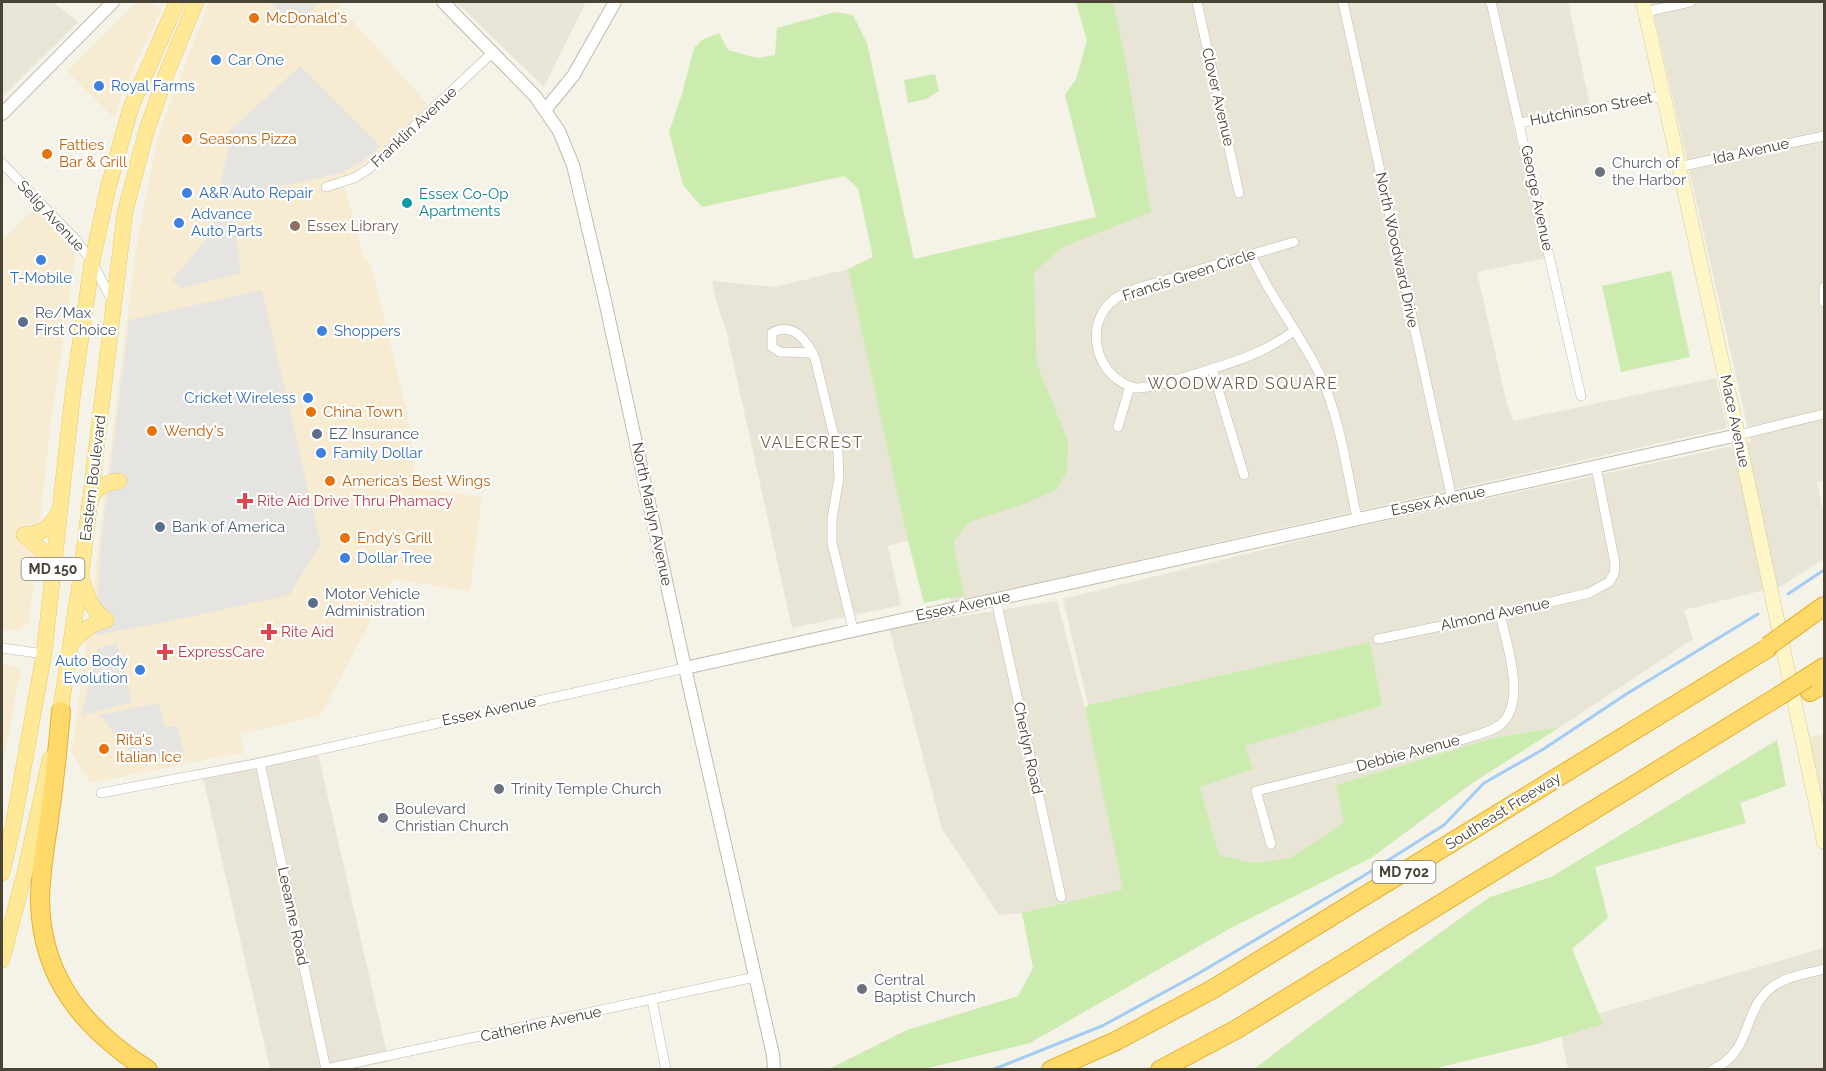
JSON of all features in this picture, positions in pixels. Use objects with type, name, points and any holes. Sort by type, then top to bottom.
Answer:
[{"type":"highway","points":[[1796,628],[1824,606]]},
{"type":"highway","name":"Southeast Freeway","points":[[1051,1070],[1116,1041],[1213,989],[1748,660],[1796,628],[1824,613]]},
{"type":"highway","points":[[1814,684],[1824,667]]},
{"type":"highway","name":"MD 702","points":[[1160,1070],[1281,1002],[1671,762],[1814,684]]},
{"type":"highway","points":[[61,711],[40,899],[44,940],[58,979],[66,995],[79,1012],[112,1043],[148,1070]]},
{"type":"main road","name":"Eastern Boulevard","points":[[2,873],[13,826],[44,654],[58,512],[92,262],[108,188],[131,107],[177,2]]},
{"type":"main road","name":"Eastern Boulevard","points":[[2,960],[61,711],[81,575],[125,212],[141,149],[168,70],[196,2]]},
{"type":"main road","name":"Mace Avenue","points":[[1644,7],[1824,842]]},
{"type":"main road","points":[[90,503],[94,492],[101,485],[119,481]]},
{"type":"main road","points":[[52,574],[44,551],[24,535],[46,530],[52,525],[58,512]]},
{"type":"main road","points":[[71,643],[85,628],[106,620],[89,602],[81,575]]},
{"type":"street","points":[[2,114],[113,2]]},
{"type":"street","name":"North Marlyn Avenue","points":[[443,2],[535,96],[567,149],[579,182],[685,668],[773,1055],[774,1070]]},
{"type":"street","points":[[545,110],[573,75],[615,2]]},
{"type":"street","name":"Clover Avenue","points":[[1197,2],[1239,193]]},
{"type":"street","name":"North Woodward Drive","points":[[1343,2],[1452,499]]},
{"type":"street","name":"George Avenue","points":[[1491,2],[1581,396]]},
{"type":"street","points":[[1644,7],[1690,2]]},
{"type":"street","name":"Franklin Avenue","points":[[326,187],[354,178],[370,168],[493,52]]},
{"type":"street","name":"Hutchinson Street","points":[[1520,123],[1663,96]]},
{"type":"street","name":"Ida Avenue","points":[[1678,167],[1824,135]]},
{"type":"street","name":"Selig Avenue","points":[[2,163],[77,241],[92,262],[114,304]]},
{"type":"street","name":"Francis Green Circle","points":[[1130,386],[1111,374],[1102,363],[1097,350],[1097,329],[1108,305],[1136,290],[1294,242]]},
{"type":"street","points":[[1251,255],[1268,290],[1313,362],[1330,400],[1357,518]]},
{"type":"street","points":[[1824,287],[1824,302]]},
{"type":"street","points":[[1118,427],[1130,386],[1136,388],[1149,386],[1257,354],[1294,331]]},
{"type":"street","points":[[813,353],[838,453],[839,478],[832,519],[832,543],[853,629]]},
{"type":"street","points":[[1212,369],[1245,475]]},
{"type":"street","name":"Essex Avenue","points":[[101,793],[260,764],[853,629],[996,600],[1824,414]]},
{"type":"street","name":"Almond Avenue","points":[[1378,639],[1588,593],[1609,582],[1614,574],[1615,562],[1596,467]]},
{"type":"street","name":"Cherlyn Road","points":[[996,600],[1061,897]]},
{"type":"street","name":"Debbie Avenue","points":[[1271,844],[1256,790],[1298,782],[1465,739],[1489,731],[1503,722],[1512,707],[1514,689],[1500,614]]},
{"type":"street","points":[[2,648],[44,654]]},
{"type":"street","name":"Leeanne Road","points":[[260,764],[326,1069]]},
{"type":"street","points":[[1712,1070],[1727,1061],[1738,1050],[1754,1013],[1766,993],[1786,980],[1824,969]]},
{"type":"street","name":"Catherine Avenue","points":[[326,1069],[755,977]]},
{"type":"street","points":[[652,1000],[666,1070]]},
{"type":"shaded area","points":[[2,2],[53,2],[78,22],[2,97]]},
{"type":"shaded area","points":[[138,2],[148,2],[162,9],[123,90],[116,116],[111,115],[67,71]]},
{"type":"shaded area","points":[[209,2],[336,2],[428,105],[381,152],[342,178],[363,254],[372,268],[408,418],[416,488],[482,497],[470,591],[393,579],[320,716],[239,734],[245,752],[90,783],[72,753],[136,249],[158,136]]},
{"type":"shaded area","points":[[264,2],[320,2],[293,28],[272,4]]},
{"type":"shaded area","points":[[456,2],[586,2],[544,87]]},
{"type":"shaded area","points":[[1084,2],[1568,2],[1590,105],[1512,121],[1546,258],[1477,272],[1507,405],[1514,421],[1716,378],[1727,428],[951,602],[933,520],[1037,365],[1034,272],[1029,234],[1131,210]]},
{"type":"shaded area","points":[[1651,2],[1824,2],[1824,480],[1817,482],[1824,516],[1824,559],[1781,586],[1684,610],[1693,639],[1560,727],[1497,737],[1337,785],[1344,823],[1290,858],[1255,863],[1219,855],[1200,787],[1252,769],[1244,746],[1382,706],[1370,642],[1088,705],[1063,599],[1339,531],[1751,442]]},
{"type":"shaded area","points":[[300,66],[380,146],[362,162],[341,173],[250,193],[232,200],[219,192],[229,145],[223,137]]},
{"type":"shaded area","points":[[35,208],[76,252],[50,428],[29,624],[13,631],[2,630],[2,242]]},
{"type":"shaded area","points":[[234,217],[241,273],[183,288],[172,280],[206,240],[212,223]]},
{"type":"shaded area","points":[[848,269],[910,540],[888,546],[901,605],[792,628],[726,330],[712,281],[775,287]]},
{"type":"shaded area","points":[[262,290],[321,545],[289,595],[95,635],[101,543],[129,320]]},
{"type":"shaded area","points":[[1057,601],[1085,708],[1124,889],[1022,913],[999,915],[942,829],[889,628]]},
{"type":"shaded area","points":[[117,643],[132,702],[81,716],[98,648]]},
{"type":"shaded area","points":[[2,663],[21,669],[2,768]]},
{"type":"shaded area","points":[[159,703],[165,727],[178,726],[184,752],[140,762],[99,715]]},
{"type":"shaded area","points":[[1824,734],[1824,843],[1803,739]]},
{"type":"shaded area","points":[[316,745],[389,1062],[350,1069],[270,1069],[201,769]]},
{"type":"shaded area","points":[[1824,948],[1824,1069],[1568,1069],[1559,1025]]},
{"type":"green space","points":[[1076,2],[1113,2],[1125,58],[1151,212],[1063,247],[1034,272],[1037,365],[1068,441],[1067,471],[1056,490],[1024,504],[969,522],[953,542],[964,595],[924,603],[908,541],[848,269],[873,257],[858,188],[844,176],[702,207],[683,185],[669,132],[694,48],[702,40],[719,33],[728,50],[757,58],[775,55],[777,28],[835,12],[853,15],[867,43],[914,259],[1096,217],[1065,95],[1076,79],[1087,41]]},
{"type":"green space","points":[[935,74],[939,91],[926,99],[908,103],[904,80]]},
{"type":"green space","points":[[1671,271],[1690,357],[1621,372],[1602,286]]},
{"type":"green space","points":[[1370,642],[1382,706],[1245,746],[1253,769],[1200,787],[1219,855],[1255,863],[1290,858],[1344,823],[1336,785],[1497,737],[1560,727],[1471,784],[1371,858],[1229,929],[1030,1043],[924,1069],[829,1069],[907,1030],[1018,996],[1033,968],[1022,913],[1123,889],[1085,708],[1088,705]]},
{"type":"green space","points":[[1777,740],[1786,786],[1740,803],[1746,823],[1595,867],[1608,918],[1572,949],[1603,1024],[1537,1044],[1432,1069],[1254,1069],[1490,897],[1551,877]]},
{"type":"waterway","points":[[1788,594],[1824,570]]},
{"type":"waterway","points":[[992,1070],[1102,1026],[1194,976],[1360,878],[1444,825],[1484,783],[1542,750],[1628,693],[1758,614]]},
{"type":"place","name":"McDonald's","points":[[254,18]]},
{"type":"place","name":"Car One","points":[[216,60]]},
{"type":"place","name":"Royal Farms","points":[[99,86]]},
{"type":"place","name":"Seasons Pizza","points":[[187,139]]},
{"type":"place","name":"Fatties Bar & Grill","points":[[47,154]]},
{"type":"place","name":"Church of the Harbor","points":[[1600,172]]},
{"type":"place","name":"A&R Auto Repair","points":[[187,193]]},
{"type":"place","name":"Essex Co-Op Apartments","points":[[407,203]]},
{"type":"place","name":"Advance Auto Parts","points":[[179,223]]},
{"type":"place","name":"Essex Library","points":[[295,226]]},
{"type":"place","name":"T-Mobile","points":[[41,260]]},
{"type":"place","name":"Re/Max First Choice","points":[[23,322]]},
{"type":"place","name":"Shoppers","points":[[322,331]]},
{"type":"place","name":"Cricket Wireless","points":[[308,398]]},
{"type":"place","name":"China Town","points":[[311,412]]},
{"type":"place","name":"Wendy's","points":[[152,431]]},
{"type":"place","name":"EZ Insurance","points":[[317,434]]},
{"type":"place","name":"Family Dollar","points":[[321,453]]},
{"type":"place","name":"America’s Best Wings","points":[[330,481]]},
{"type":"place","name":"Rite Aid Drive Thru Phamacy","points":[[245,501]]},
{"type":"place","name":"Bank of America","points":[[160,527]]},
{"type":"place","name":"Endy’s Grill","points":[[345,538]]},
{"type":"place","name":"Dollar Tree","points":[[345,558]]},
{"type":"place","name":"Motor Vehicle Administration","points":[[313,603]]},
{"type":"place","name":"Rite Aid","points":[[269,632]]},
{"type":"place","name":"ExpressCare","points":[[165,652]]},
{"type":"place","name":"Auto Body Evolution","points":[[140,670]]},
{"type":"place","name":"Rita's Italian Ice","points":[[104,749]]},
{"type":"place","name":"Trinity Temple Church","points":[[499,789]]},
{"type":"place","name":"Boulevard Christian Church","points":[[383,818]]},
{"type":"place","name":"Central Baptist Church","points":[[862,989]]},
{"type":"district","name":"WOODWARD SQUARE","points":[[1243,383]]},
{"type":"district","name":"VALECREST","points":[[812,442]]}]
